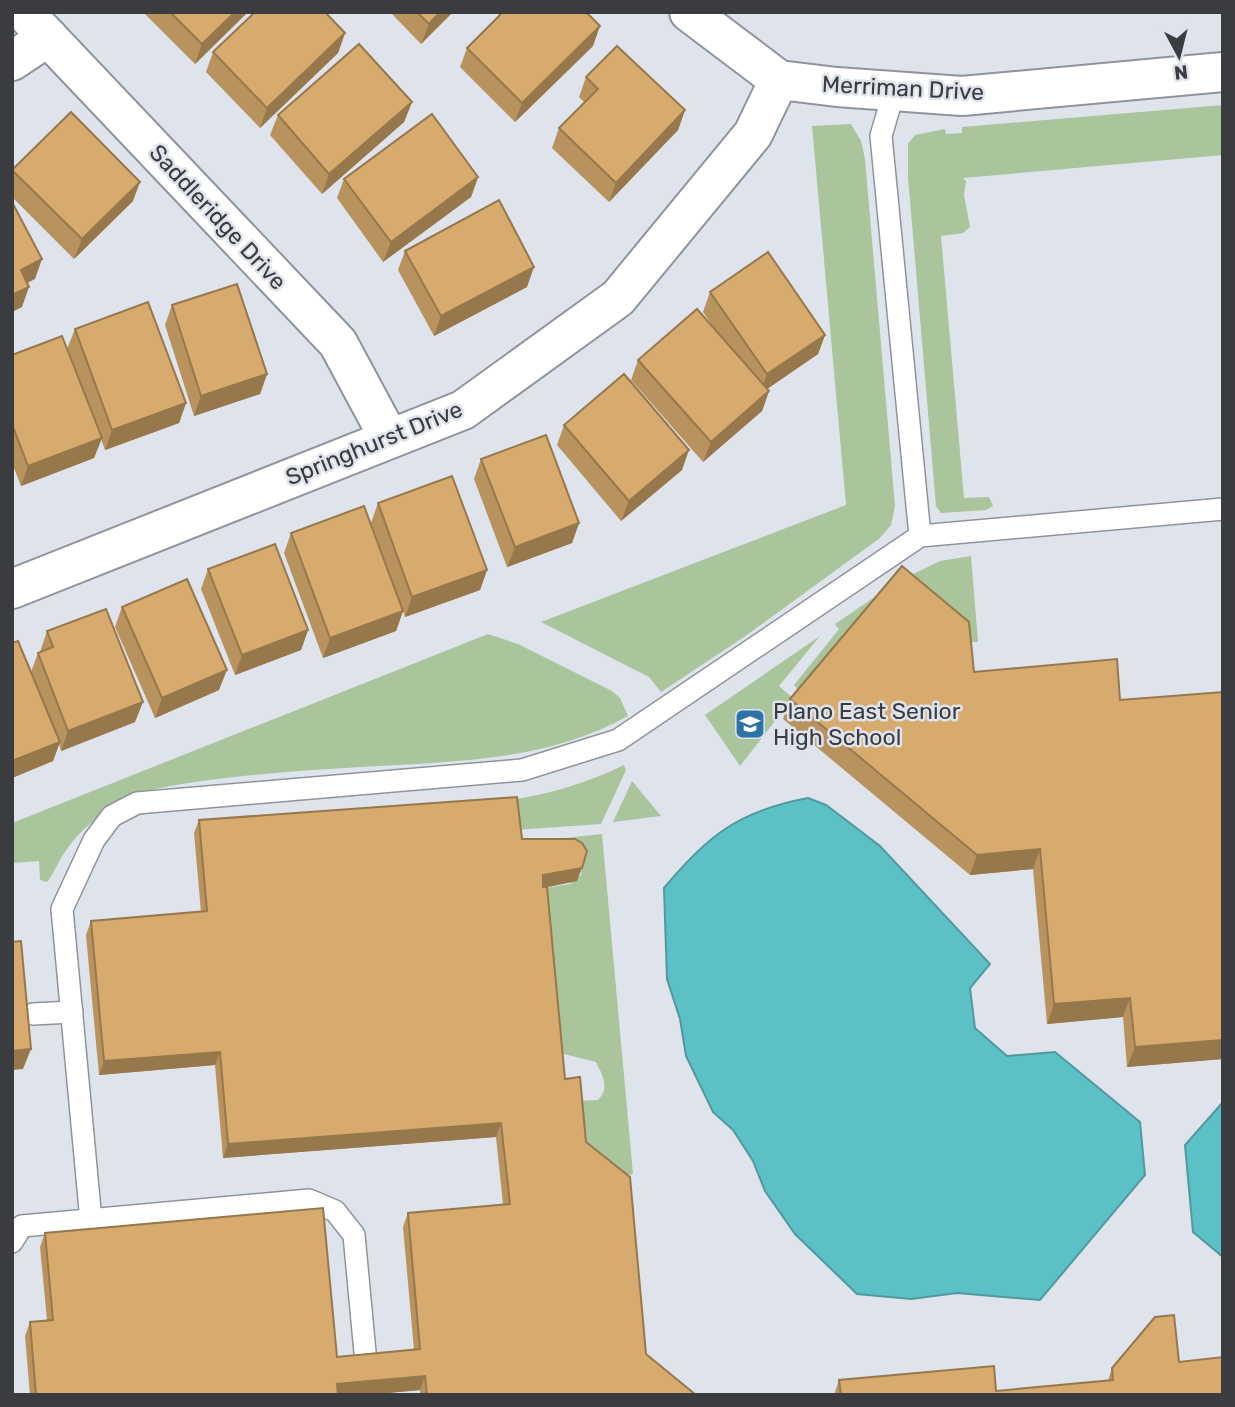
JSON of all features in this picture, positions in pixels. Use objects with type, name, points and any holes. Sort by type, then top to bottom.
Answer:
[{"type":"street","points":[[689,12],[779,80]]},
{"type":"street","points":[[12,61],[36,25]]},
{"type":"street","name":"Saddleridge Drive","points":[[36,25],[338,343],[389,438]]},
{"type":"street","name":"Merriman Drive","points":[[779,80],[962,96],[1223,72]]},
{"type":"street","name":"Springhurst Drive","points":[[12,589],[463,410],[618,298],[753,134],[779,80]]},
{"type":"lane","points":[[894,91],[881,136],[920,536]]},
{"type":"lane","points":[[92,1221],[62,909],[94,840],[112,816],[137,803],[523,770],[618,740],[920,536],[1223,509]]},
{"type":"lane","points":[[33,1014],[72,1012]]},
{"type":"lane","points":[[12,1242],[22,1226],[309,1200],[335,1211],[354,1235],[369,1395]]},
{"type":"green space","points":[[1223,105],[1223,155],[963,178],[966,181],[964,195],[970,227],[963,233],[941,236],[964,498],[989,497],[993,506],[986,510],[941,513],[936,506],[908,177],[908,144],[915,135],[945,129],[946,134],[962,133],[962,127]]},
{"type":"green space","points":[[851,124],[861,141],[865,159],[895,506],[891,525],[880,538],[744,637],[661,692],[649,677],[541,622],[846,505],[812,126]]},
{"type":"green space","points":[[971,556],[978,642],[970,642],[899,581],[940,561]]},
{"type":"green space","points":[[879,594],[799,691],[794,685],[839,629],[835,624]]},
{"type":"green space","points":[[488,634],[518,644],[612,691],[620,698],[628,716],[568,741],[507,755],[267,774],[155,789],[118,805],[95,820],[64,853],[47,882],[40,880],[39,861],[12,863],[12,823]]},
{"type":"green space","points":[[820,636],[779,686],[793,698],[740,766],[705,715]]},
{"type":"green space","points":[[624,765],[626,770],[601,824],[514,830],[486,803],[556,790],[590,780]]},
{"type":"green space","points":[[632,781],[661,816],[613,822]]},
{"type":"green space","points":[[602,834],[633,1174],[623,1176],[580,1140],[577,1101],[598,1100],[604,1091],[604,1082],[596,1062],[560,1053],[538,889],[570,884],[581,875],[582,865],[549,849],[556,839]]},
{"type":"water","points":[[808,798],[826,805],[880,846],[990,964],[970,988],[975,1028],[1007,1056],[1055,1052],[1140,1122],[1145,1175],[1040,1300],[957,1293],[911,1299],[857,1294],[795,1234],[765,1191],[753,1161],[733,1130],[713,1112],[686,1056],[680,1019],[667,979],[664,888],[695,853],[727,828],[763,810]]},
{"type":"water","points":[[1223,1102],[1223,1257],[1193,1232],[1185,1145]]},
{"type":"building","points":[[170,12],[235,12],[202,44]]},
{"type":"building","points":[[255,12],[325,12],[345,33],[267,108],[213,52]]},
{"type":"building","points":[[417,12],[440,12],[429,24]]},
{"type":"building","points":[[503,12],[586,12],[600,26],[522,103],[467,48]]},
{"type":"building","points":[[359,44],[412,102],[329,174],[278,115]]},
{"type":"building","points":[[617,46],[685,110],[616,183],[559,128],[598,89],[586,77]]},
{"type":"building","points":[[71,112],[140,182],[82,239],[12,170]]},
{"type":"building","points":[[432,114],[478,177],[391,242],[344,179]]},
{"type":"building","points":[[499,200],[534,267],[441,316],[405,251]]},
{"type":"building","points":[[12,202],[42,259],[21,270],[29,287],[12,295]]},
{"type":"building","points":[[768,252],[825,335],[767,374],[710,292]]},
{"type":"building","points":[[237,284],[267,374],[201,396],[172,305]]},
{"type":"building","points":[[148,302],[186,403],[112,430],[75,329]]},
{"type":"building","points":[[697,309],[769,391],[711,442],[638,360]]},
{"type":"building","points":[[62,336],[102,438],[28,466],[12,424],[12,355]]},
{"type":"building","points":[[624,374],[689,450],[629,501],[564,425]]},
{"type":"building","points":[[546,435],[579,523],[515,547],[481,459]]},
{"type":"building","points":[[452,476],[487,570],[412,597],[378,503]]},
{"type":"building","points":[[364,506],[403,611],[330,638],[291,533]]},
{"type":"building","points":[[275,544],[308,630],[242,655],[208,569]]},
{"type":"building","points":[[902,566],[969,622],[974,672],[1117,659],[1120,700],[1223,692],[1223,1040],[1135,1047],[1130,998],[1054,1004],[1040,849],[977,855],[790,699]]},
{"type":"building","points":[[187,579],[227,670],[162,698],[122,607]]},
{"type":"building","points":[[106,609],[143,702],[68,731],[38,653],[53,647],[47,631]]},
{"type":"building","points":[[18,641],[60,742],[12,761],[12,643]]},
{"type":"building","points":[[517,797],[522,839],[575,839],[582,843],[587,851],[582,868],[543,875],[543,887],[547,887],[565,1079],[580,1077],[586,1142],[630,1177],[646,1354],[696,1395],[427,1395],[425,1376],[337,1384],[338,1395],[36,1395],[30,1322],[53,1320],[45,1233],[323,1208],[337,1357],[420,1349],[408,1213],[510,1204],[501,1123],[228,1144],[220,1052],[104,1061],[91,921],[207,911],[199,820]]},
{"type":"building","points":[[21,941],[31,1049],[12,1051],[12,942]]},
{"type":"building","points":[[1174,1315],[1179,1362],[1223,1357],[1223,1395],[841,1395],[839,1380],[994,1366],[996,1391],[1113,1380],[1112,1368],[1155,1317]]},
{"type":"place","name":"Plano East Senior High School","points":[[750,724]]}]
